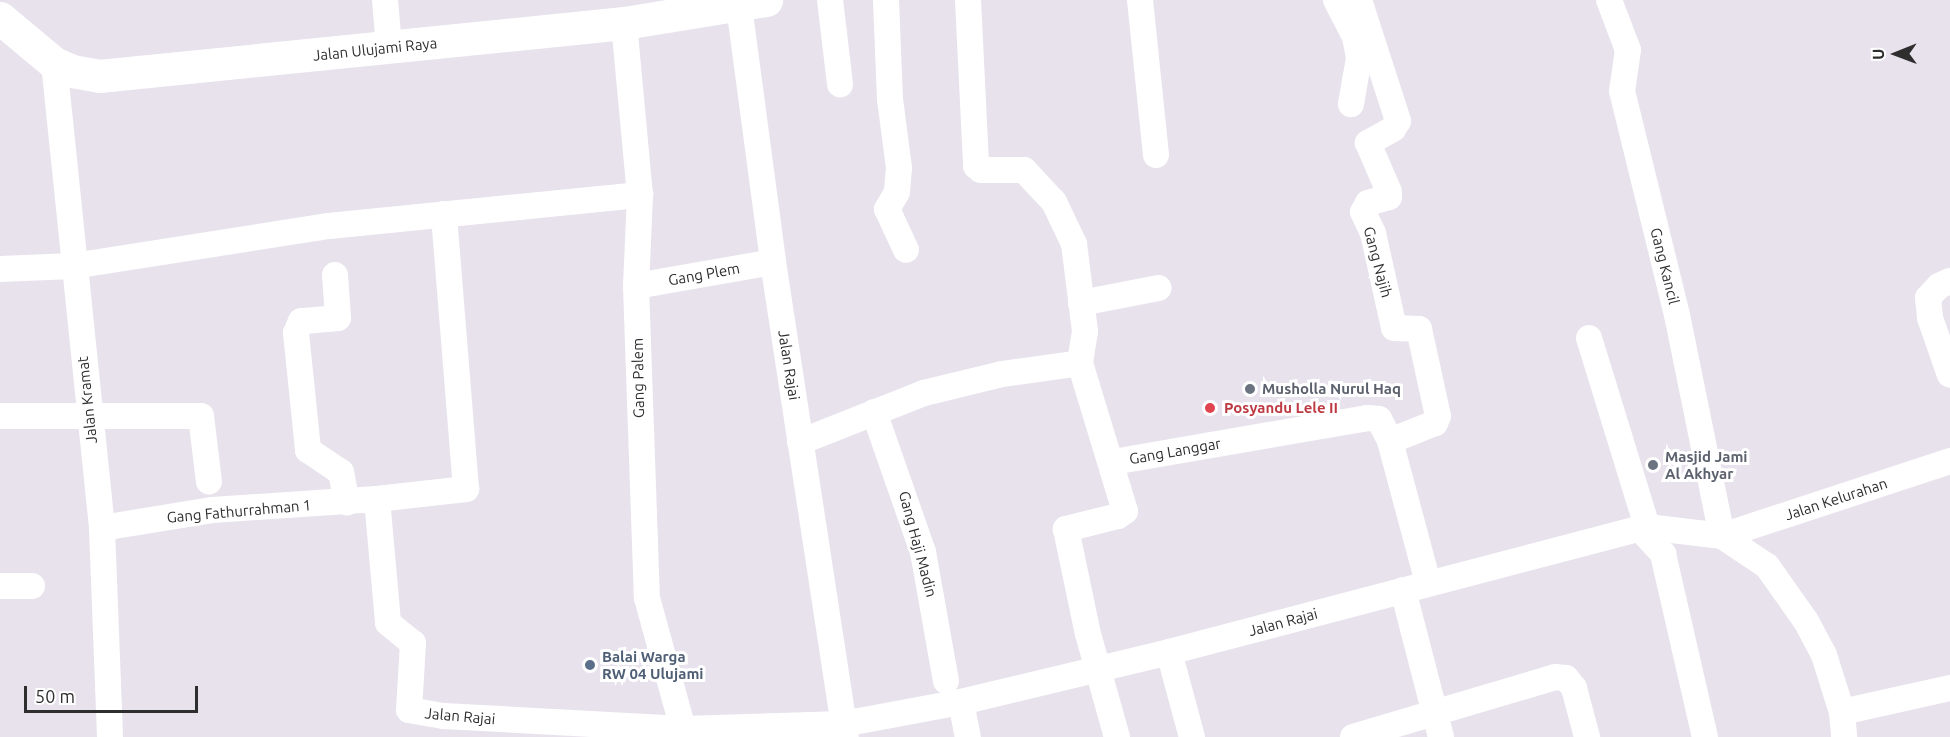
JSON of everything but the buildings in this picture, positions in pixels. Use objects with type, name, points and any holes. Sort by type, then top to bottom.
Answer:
[{"type":"street","points":[[385,0],[389,47]]},
{"type":"street","points":[[830,0],[840,84]]},
{"type":"street","points":[[886,0],[890,99],[899,168],[897,192],[887,209],[906,250]]},
{"type":"street","name":"Gang Langgar","points":[[968,0],[976,165],[981,170],[1024,170],[1054,202],[1071,234],[1085,331],[1080,363],[1113,462],[1367,418],[1379,420],[1390,441],[1428,583]]},
{"type":"street","points":[[1140,0],[1156,155]]},
{"type":"street","points":[[1336,0],[1355,38],[1359,58],[1351,104]]},
{"type":"street","name":"Gang Najih","points":[[1359,0],[1398,121],[1393,129],[1368,143],[1389,192],[1389,197],[1368,203],[1363,212],[1378,253],[1394,328],[1419,329],[1438,416],[1436,423],[1390,441]]},
{"type":"street","name":"Gang Kancil","points":[[1610,0],[1628,50],[1622,91],[1677,315],[1722,536]]},
{"type":"street","name":"Jalan Ulujami Raya","points":[[3,27],[54,63],[72,71],[99,76],[624,23],[735,4]]},
{"type":"street","name":"Jalan Rajai","points":[[735,4],[845,731]]},
{"type":"street","name":"Gang Palem","points":[[624,23],[640,195],[636,286],[647,598],[683,729]]},
{"type":"street","name":"Jalan Kramat","points":[[54,63],[73,266],[102,528],[110,737]]},
{"type":"street","points":[[0,269],[73,266],[329,226],[640,195]]},
{"type":"street","name":"Gang Fathurrahman 1","points":[[102,528],[212,510],[377,500],[466,489],[444,214]]},
{"type":"street","name":"Gang Plem","points":[[636,286],[773,262]]},
{"type":"street","points":[[335,275],[338,318],[301,321],[296,333],[308,450],[341,472],[347,502]]},
{"type":"street","points":[[1950,281],[1939,286],[1928,298],[1930,318],[1950,375]]},
{"type":"street","points":[[1081,303],[1159,288]]},
{"type":"street","points":[[1589,338],[1644,529],[1663,554],[1705,737]]},
{"type":"street","points":[[801,442],[924,393],[1002,374],[1080,363]]},
{"type":"street","name":"Gang Haji Madin","points":[[874,412],[923,552],[946,681]]},
{"type":"street","points":[[0,416],[89,418],[201,416],[209,482]]},
{"type":"street","name":"Jalan Kelurahan","points":[[1722,536],[1950,461]]},
{"type":"street","points":[[1113,462],[1125,506],[1123,514],[1066,529],[1098,669],[1117,737]]},
{"type":"street","name":"Jalan Rajai","points":[[377,500],[388,626],[413,643],[409,710],[484,728],[628,731],[683,729],[845,731],[1169,652],[1428,583],[1644,529],[1722,536]]},
{"type":"street","points":[[1722,536],[1767,566],[1790,594],[1824,655],[1843,724],[1950,688]]},
{"type":"street","points":[[0,586],[32,586]]},
{"type":"street","points":[[1403,590],[1441,737]]},
{"type":"street","points":[[1169,652],[1192,737]]},
{"type":"street","points":[[1353,737],[1555,677],[1566,678],[1574,687],[1587,737]]},
{"type":"street","points":[[961,702],[968,737]]},
{"type":"place","name":"Musholla Nurul Haq","points":[[1250,389]]},
{"type":"place","name":"Posyandu Lele II","points":[[1210,408]]},
{"type":"place","name":"Masjid Jami Al Akhyar","points":[[1653,465]]},
{"type":"place","name":"Balai Warga RW 04 Ulujami","points":[[590,665]]}]
